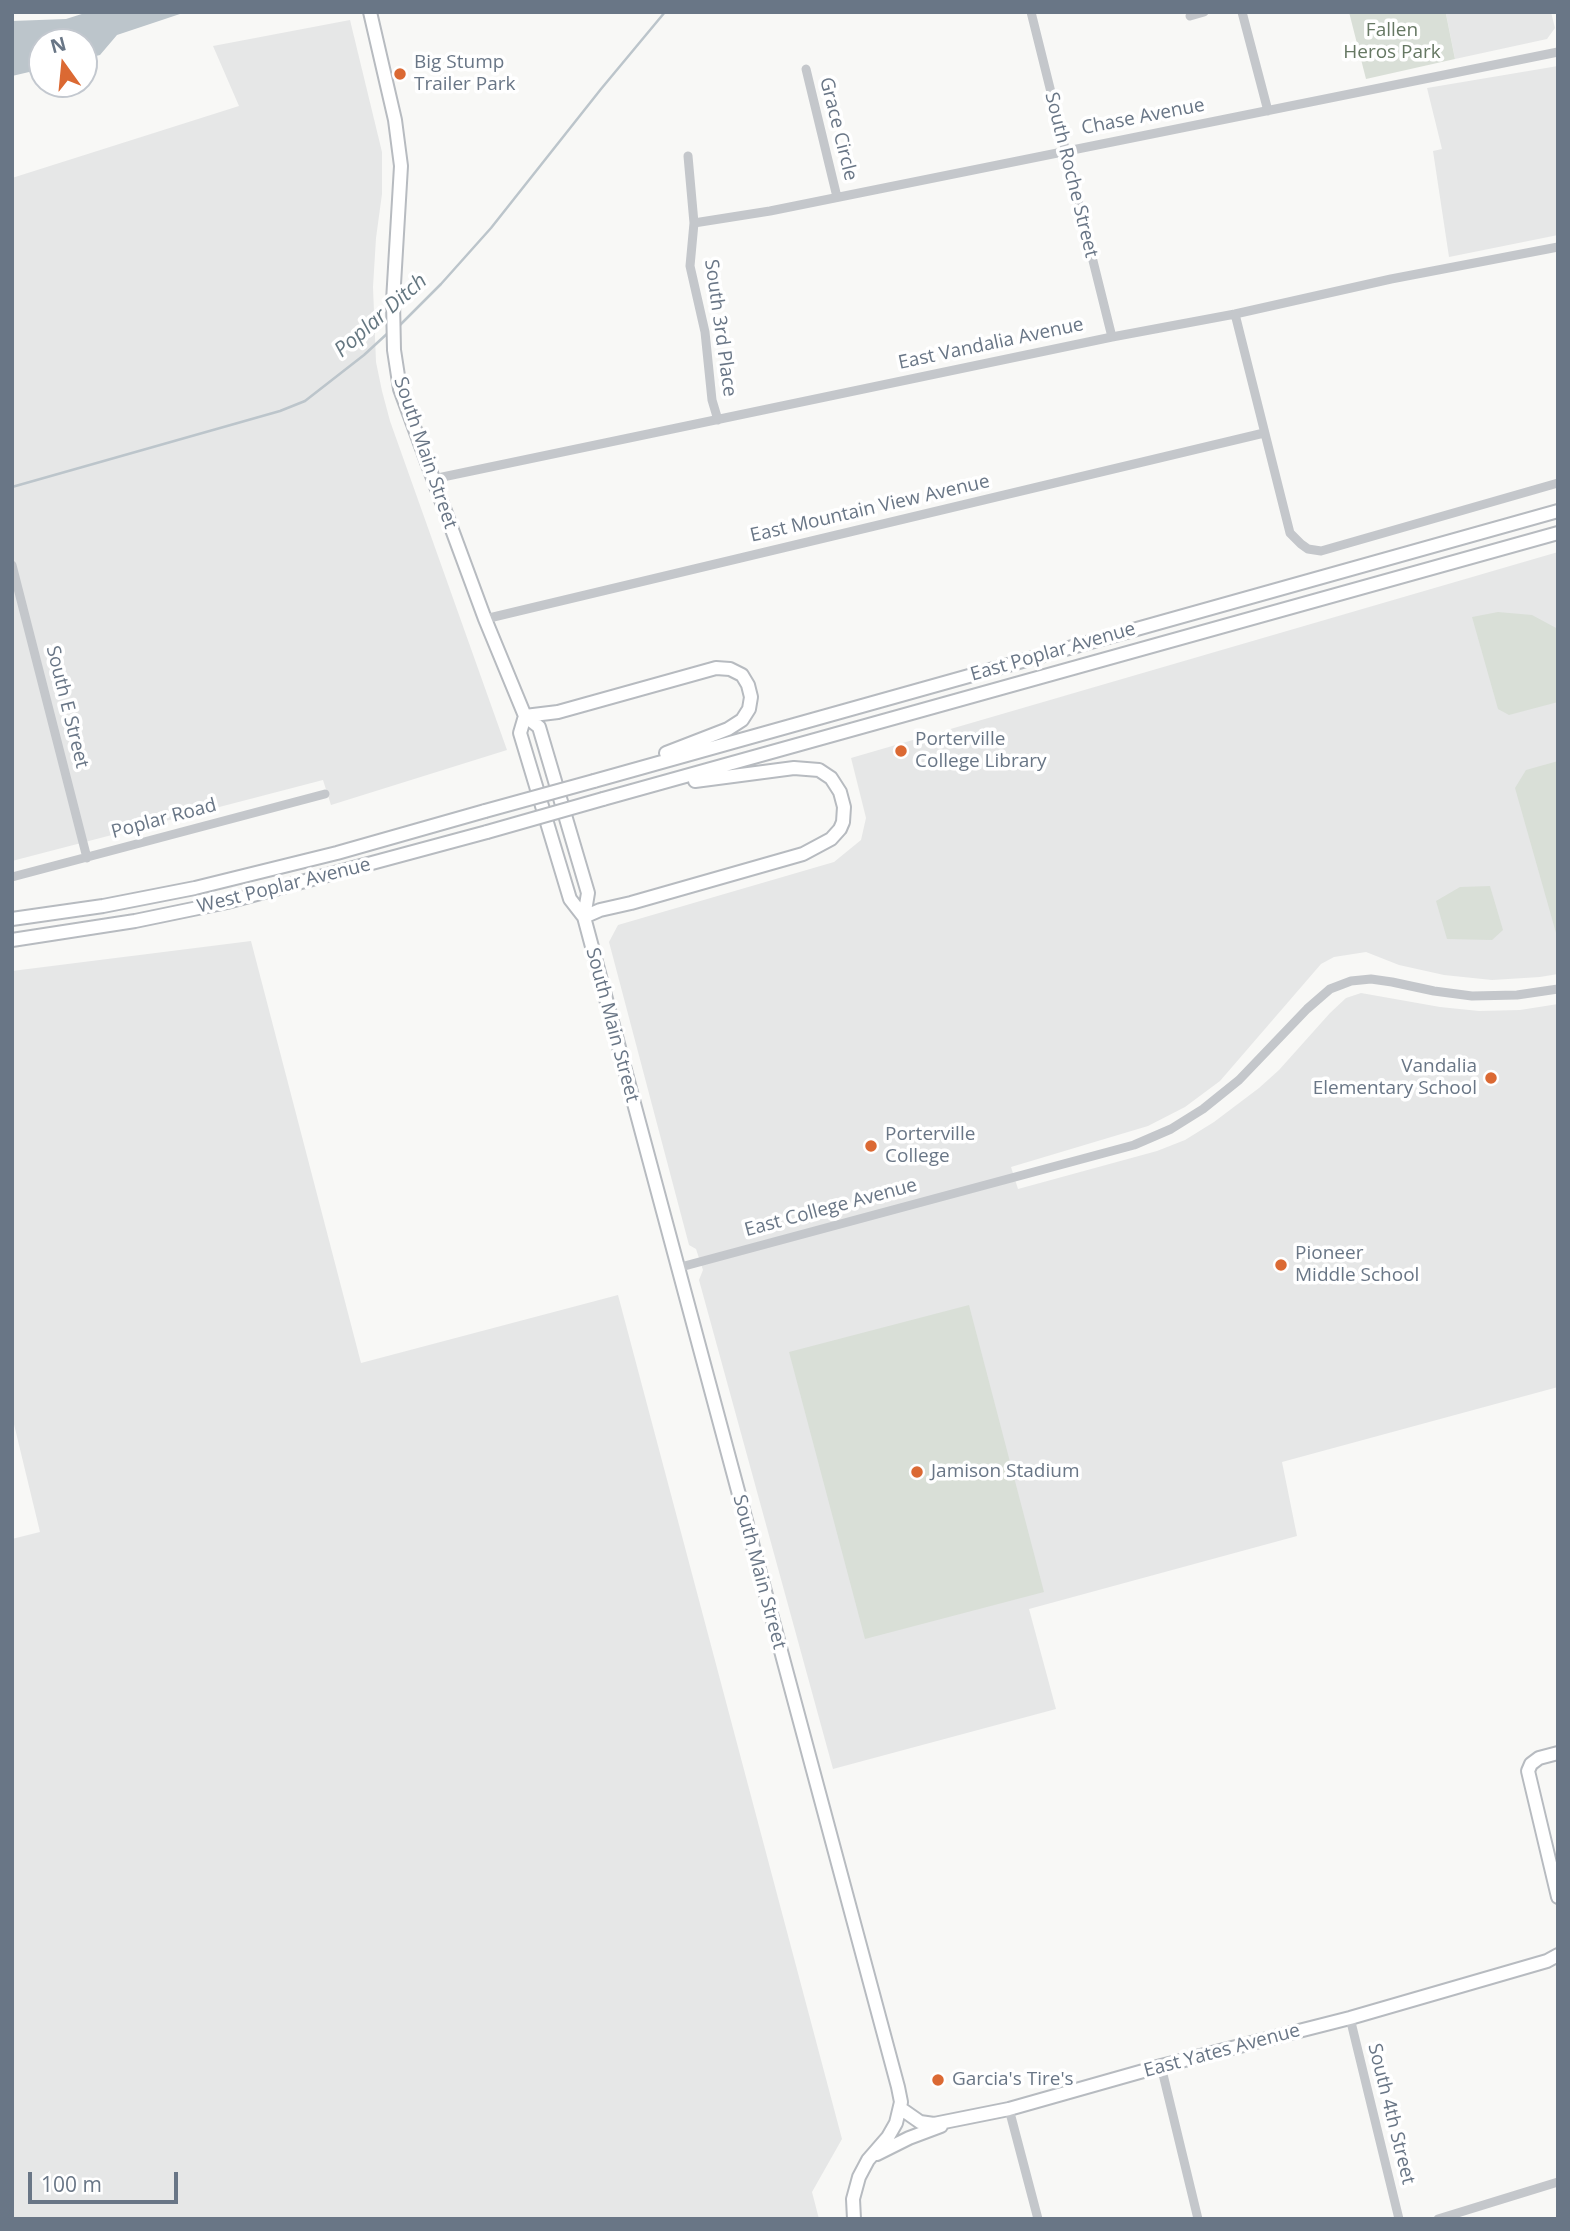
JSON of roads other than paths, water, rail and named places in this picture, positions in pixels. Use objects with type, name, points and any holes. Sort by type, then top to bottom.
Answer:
[{"type":"main road","name":"South Main Street","points":[[370,12],[396,120],[401,166],[393,301],[394,350],[403,399],[485,618],[525,716],[540,727],[588,892],[584,917]]},
{"type":"main road","name":"East Poplar Avenue","points":[[549,793],[1558,511]]},
{"type":"main road","name":"East Poplar Avenue","points":[[552,814],[1558,533]]},
{"type":"main road","points":[[525,716],[558,712],[716,668],[737,671],[746,680],[750,691],[750,704],[747,715],[736,724],[594,781]]},
{"type":"main road","name":"South Main Street","points":[[525,716],[520,733],[570,899],[584,917],[895,2074],[900,2108]]},
{"type":"main road","points":[[584,917],[600,910],[813,850],[836,835],[845,814],[841,792],[831,778],[818,770],[803,768],[652,787]]},
{"type":"main road","name":"West Poplar Avenue","points":[[12,919],[103,906],[195,888],[326,856],[549,793]]},
{"type":"main road","name":"West Poplar Avenue","points":[[12,940],[215,904],[552,814]]},
{"type":"main road","points":[[1553,1754],[1531,1764],[1528,1771],[1558,1897]]},
{"type":"main road","name":"East Yates Avenue","points":[[900,2108],[926,2124],[951,2122],[1009,2109],[1161,2066],[1349,2018],[1552,1958]]},
{"type":"main road","points":[[854,2219],[856,2187],[868,2160],[892,2130],[900,2108]]},
{"type":"main road","points":[[868,2160],[909,2138],[951,2122]]},
{"type":"street","name":"South Roche Street","points":[[1031,12],[1063,150],[1112,337]]},
{"type":"street","points":[[1190,16],[1204,12]]},
{"type":"street","points":[[1242,12],[1268,111]]},
{"type":"street","name":"Chase Avenue","points":[[694,223],[837,197],[1558,52]]},
{"type":"street","name":"Grace Circle","points":[[806,69],[837,197]]},
{"type":"street","name":"South 3rd Place","points":[[688,156],[694,223],[690,266],[705,332],[712,400],[718,420]]},
{"type":"street","name":"East Vandalia Avenue","points":[[433,479],[1112,337],[1235,314],[1391,279],[1558,247]]},
{"type":"street","points":[[1235,314],[1290,533],[1301,544],[1321,551],[1558,483]]},
{"type":"street","name":"East Mountain View Avenue","points":[[485,618],[1264,433]]},
{"type":"street","name":"South E Street","points":[[12,565],[87,858]]},
{"type":"street","name":"Poplar Road","points":[[12,877],[325,794]]},
{"type":"street","name":"East College Avenue","points":[[677,1268],[1134,1144],[1171,1129],[1203,1109],[1239,1080],[1307,1009],[1330,989],[1351,981],[1371,979],[1472,996],[1517,995],[1558,989]]},
{"type":"street","name":"South 4th Street","points":[[1349,2018],[1399,2219]]},
{"type":"street","points":[[1161,2066],[1198,2219]]},
{"type":"street","points":[[1009,2109],[1038,2219]]},
{"type":"street","points":[[1438,2219],[1558,2182]]},
{"type":"waterway","name":"Poplar Ditch","points":[[398,327],[491,228],[665,12]]},
{"type":"waterway","name":"Poplar Ditch","points":[[12,487],[280,411],[305,401],[389,332]]},
{"type":"place","name":"Big Stump Trailer Park","points":[[400,74]]},
{"type":"place","name":"Porterville College Library","points":[[901,751]]},
{"type":"place","name":"Vandalia Elementary School","points":[[1491,1078]]},
{"type":"place","name":"Porterville College","points":[[871,1146]]},
{"type":"place","name":"Pioneer Middle School","points":[[1281,1265]]},
{"type":"place","name":"Jamison Stadium","points":[[917,1472]]},
{"type":"place","name":"Garcia's Tire's","points":[[938,2080]]},
{"type":"park label","name":"Fallen Heros Park","points":[[1392,42]]}]
